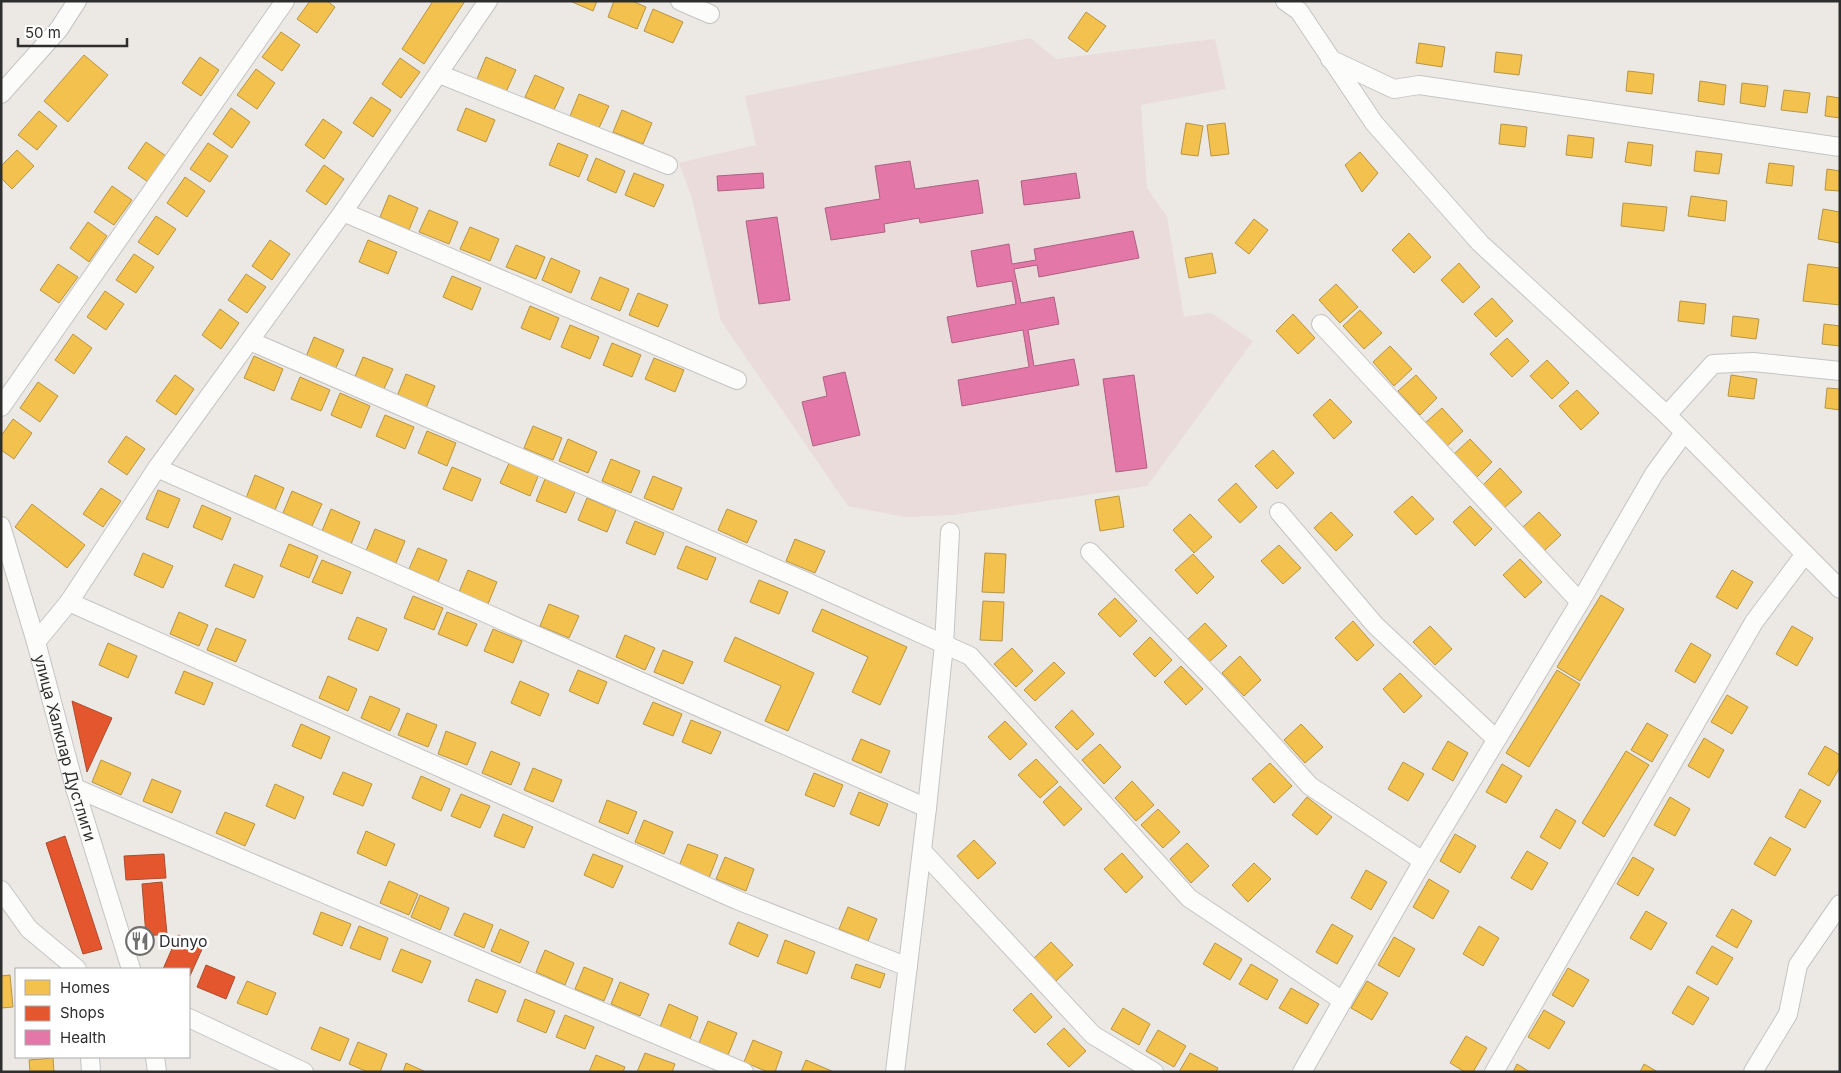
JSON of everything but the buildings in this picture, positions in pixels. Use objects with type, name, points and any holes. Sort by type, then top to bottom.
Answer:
[{"type":"street","points":[[1,94],[59,29],[77,1]]},
{"type":"street","points":[[1,407],[286,1]]},
{"type":"street","points":[[36,642],[69,602],[157,468],[344,212],[488,1]]},
{"type":"street","points":[[680,1],[710,14]]},
{"type":"street","points":[[1285,1],[1299,11],[1374,123],[1480,243],[1667,415],[1840,589]]},
{"type":"street","points":[[1330,59],[1394,89],[1419,85],[1840,146]]},
{"type":"street","points":[[439,74],[668,165]]},
{"type":"street","points":[[344,212],[737,380]]},
{"type":"street","points":[[1321,324],[1580,602]]},
{"type":"street","points":[[250,341],[798,578],[970,656],[1189,898],[1342,1001]]},
{"type":"street","points":[[1667,415],[1713,364],[1753,362],[1840,371]]},
{"type":"street","points":[[1302,1072],[1423,861],[1580,602],[1654,474],[1684,432]]},
{"type":"street","points":[[157,468],[927,808]]},
{"type":"street","points":[[1279,512],[1375,624],[1496,739]]},
{"type":"street","name":"улица Халклар Дустлиги","points":[[1,526],[36,642],[75,788],[131,968]]},
{"type":"street","points":[[895,1072],[922,852],[944,644],[950,532]]},
{"type":"street","points":[[1090,552],[1217,683],[1310,786],[1423,861]]},
{"type":"street","points":[[1494,1072],[1754,622],[1805,554]]},
{"type":"street","points":[[69,602],[737,900],[908,967]]},
{"type":"street","points":[[75,788],[744,1072]]},
{"type":"street","points":[[922,852],[1093,1035],[1154,1072]]},
{"type":"street","points":[[1,890],[29,929],[76,968]]},
{"type":"street","points":[[1753,1072],[1788,1014],[1798,965],[1840,904]]},
{"type":"street","points":[[190,1018],[304,1072]]},
{"type":"street","points":[[90,1058],[91,1072]]},
{"type":"street","points":[[155,1058],[156,1072]]},
{"type":"shaded area","points":[[1030,38],[1056,59],[1215,39],[1226,89],[1141,105],[1147,188],[1167,217],[1184,317],[1211,313],[1253,341],[1147,486],[952,515],[905,517],[848,506],[721,321],[691,195],[679,163],[756,145],[745,96]]},
{"type":"place","name":"Dunyo","points":[[140,941]]}]
